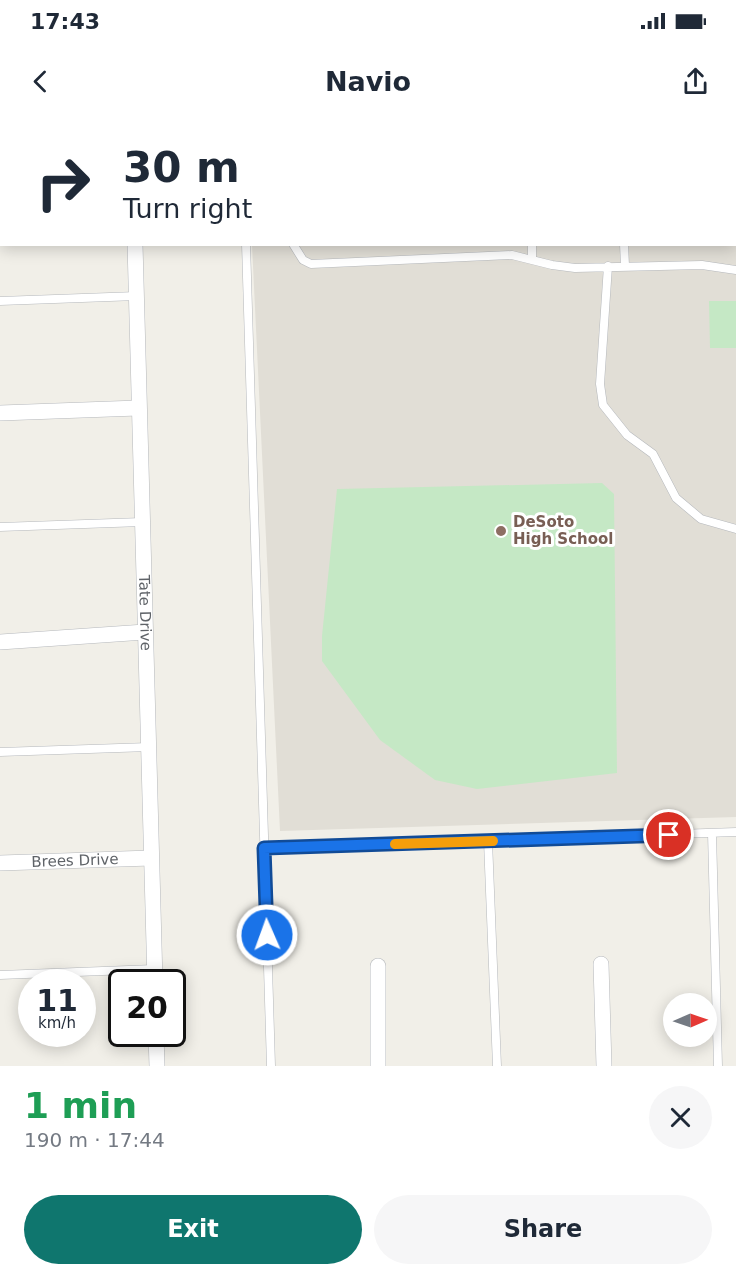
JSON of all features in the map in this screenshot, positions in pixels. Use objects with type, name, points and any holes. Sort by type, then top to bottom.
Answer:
[{"type":"street","name":"Tate Drive","points":[[135,246],[155,969]]},
{"type":"street","points":[[0,413],[138,408]]},
{"type":"street","points":[[0,642],[145,632]]},
{"type":"street","name":"Brees Drive","points":[[0,863],[151,858]]},
{"type":"street","points":[[601,964],[604,1066]]},
{"type":"street","points":[[378,966],[378,1066]]},
{"type":"street","points":[[157,1047],[158,1066]]},
{"type":"lane","points":[[246,246],[271,1066]]},
{"type":"lane","points":[[294,246],[303,260],[311,264],[512,255],[574,268],[702,265],[736,270]]},
{"type":"lane","points":[[532,246],[532,259]]},
{"type":"lane","points":[[624,246],[625,266]]},
{"type":"lane","points":[[608,267],[600,384],[603,405],[627,435],[653,454],[676,498],[701,519],[736,529]]},
{"type":"lane","points":[[0,301],[137,296]]},
{"type":"lane","points":[[0,527],[142,522]]},
{"type":"lane","points":[[0,752],[148,747]]},
{"type":"lane","points":[[264,848],[736,832]]},
{"type":"lane","points":[[712,833],[718,1066]]},
{"type":"lane","points":[[488,841],[497,1066]]},
{"type":"lane","points":[[0,975],[108,976]]},
{"type":"shaded area","name":"DeSoto High School","points":[[252,246],[736,246],[736,817],[280,831]]},
{"type":"green space","points":[[709,301],[736,301],[736,348],[710,348]]},
{"type":"green space","points":[[602,483],[614,494],[617,773],[477,789],[435,780],[380,740],[322,661],[322,636],[337,489]]},
{"type":"slow traffic","points":[[395,844],[493,841]]},
{"type":"place","name":"DeSoto High School","points":[[501,531]]},
{"type":"route","points":[[267,935],[264,848],[669,835]]}]
